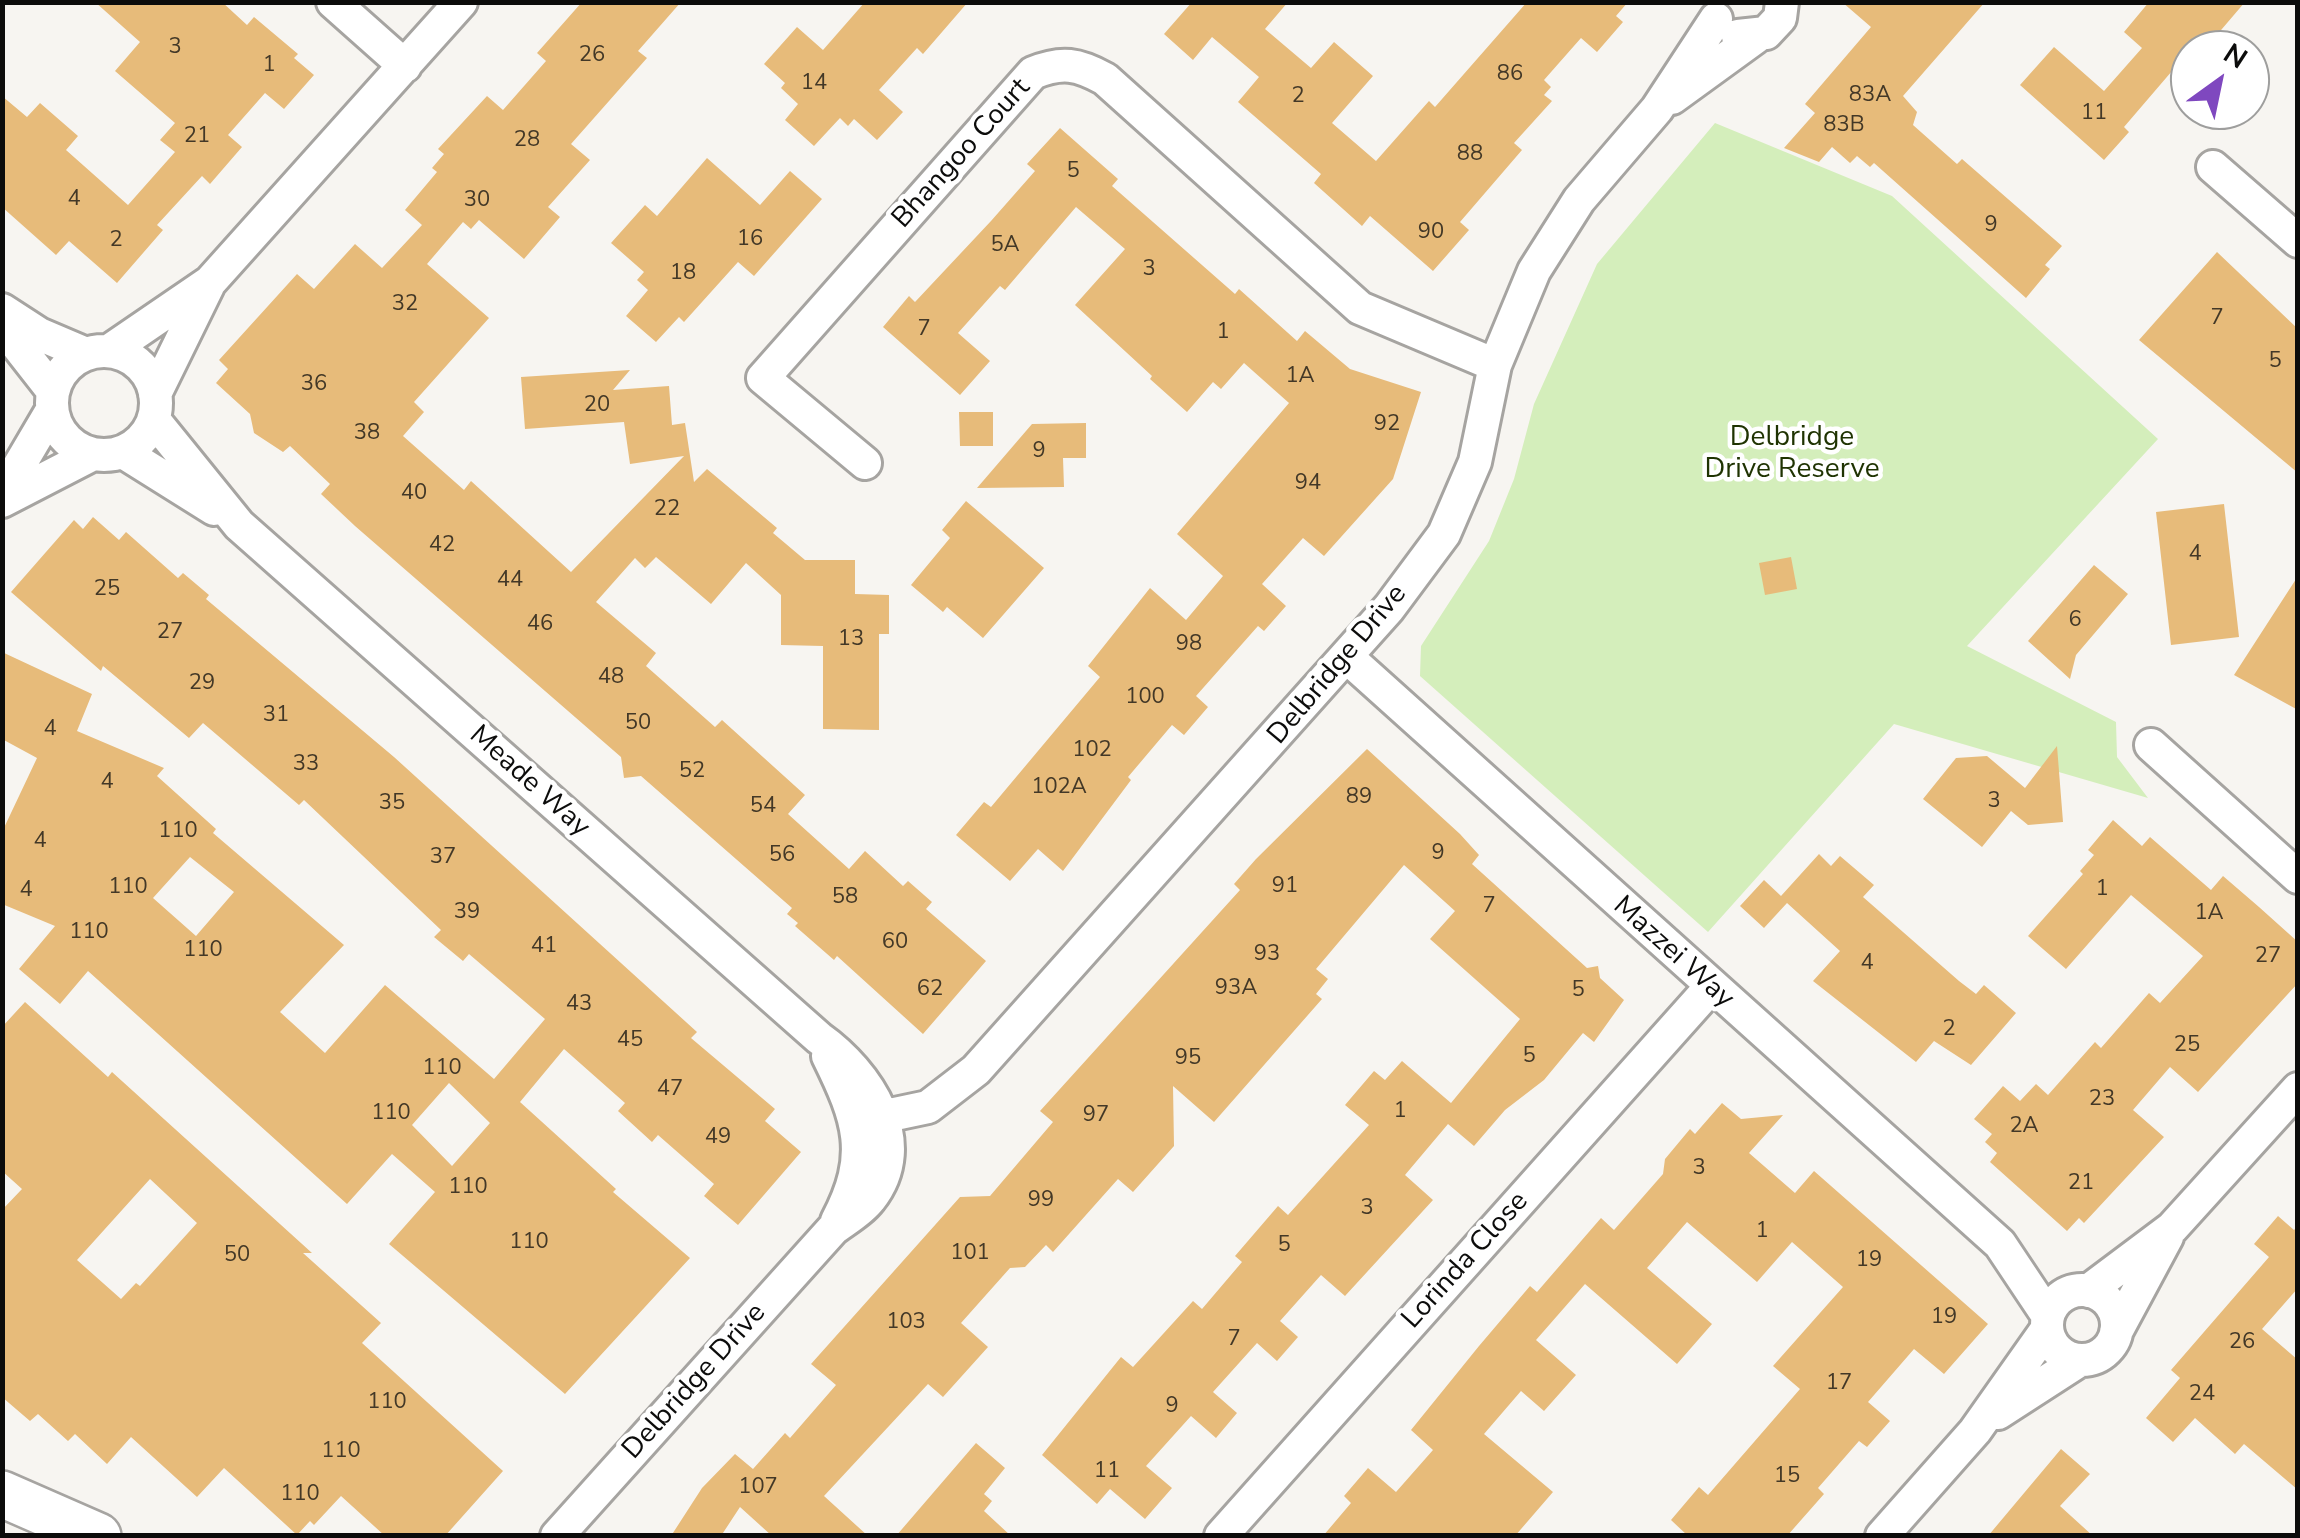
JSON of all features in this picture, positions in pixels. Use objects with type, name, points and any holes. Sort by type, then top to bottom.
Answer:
[{"type":"street","points":[[333,2],[404,66]]},
{"type":"street","points":[[2,498],[71,362],[98,353],[210,282],[460,2]]},
{"type":"street","name":"Delbridge Drive","points":[[1656,109],[1774,26],[1782,2]]},
{"type":"street","points":[[1714,10],[1732,35],[1756,37]]},
{"type":"street","name":"Delbridge Drive","points":[[557,1536],[833,1229],[853,1191],[859,1152],[870,1120],[928,1108],[976,1070],[1348,658],[1444,534],[1475,462],[1495,365],[1543,257],[1579,200],[1656,109],[1714,10]]},
{"type":"street","name":"Bhangoo Court","points":[[864,463],[763,378],[1033,73],[1055,64],[1081,65],[1105,79],[1360,308],[1495,365]]},
{"type":"street","points":[[2213,166],[2298,241]]},
{"type":"street","points":[[2,498],[146,434],[154,407],[210,282]]},
{"type":"street","points":[[2,310],[39,334],[140,365],[154,407]]},
{"type":"street","points":[[2,326],[53,400],[66,439],[108,453]]},
{"type":"street","name":"Meade Way","points":[[154,407],[239,525]]},
{"type":"street","name":"Meade Way","points":[[108,453],[239,525],[819,1038],[870,1120]]},
{"type":"street","name":"Mazzei Way","points":[[1348,658],[2000,1244],[2086,1291]]},
{"type":"street","points":[[2151,746],[2298,877]]},
{"type":"street","name":"Lorinda Close","points":[[1221,1536],[1711,987]]},
{"type":"street","points":[[1882,1536],[1975,1431],[2061,1297],[2086,1291],[2172,1228],[2298,1088]]},
{"type":"street","points":[[1975,1431],[2019,1396],[2080,1360],[2107,1350],[2172,1228]]},
{"type":"street","name":"Mazzei Way","points":[[2000,1244],[2047,1322]]},
{"type":"street","points":[[2086,1291],[2108,1301],[2116,1332]]},
{"type":"street","points":[[2047,1322],[2062,1354],[2080,1360]]},
{"type":"street","points":[[2,1494],[98,1536]]},
{"type":"green space","name":"Delbridge Drive Reserve","points":[[1715,123],[1892,196],[2158,439],[1967,646],[2116,722],[2117,757],[2148,798],[1894,724],[1708,932],[1420,676],[1421,646],[1489,541],[1514,479],[1534,404],[1597,264]]},
{"type":"building","points":[[95,2],[222,2],[247,25],[254,17],[298,54],[294,58],[314,75],[284,109],[265,93],[228,135],[242,147],[210,184],[202,176],[157,225],[163,230],[117,283],[69,241],[56,255],[2,207],[2,96],[27,117],[40,103],[78,136],[66,150],[128,205],[175,152],[160,140],[175,123],[115,71],[140,42]]},
{"type":"building","points":[[582,2],[681,2],[638,51],[647,58],[571,144],[590,160],[548,207],[560,217],[524,259],[479,220],[471,229],[463,222],[427,264],[489,318],[414,402],[424,412],[403,436],[464,490],[471,481],[571,572],[684,456],[630,464],[624,422],[525,429],[521,377],[630,370],[613,390],[669,386],[672,425],[685,423],[694,482],[707,469],[777,528],[773,533],[805,560],[855,560],[855,594],[889,595],[889,634],[879,634],[879,730],[823,729],[823,646],[781,645],[781,595],[746,563],[711,604],[656,557],[645,568],[635,558],[596,602],[656,653],[646,666],[715,727],[722,720],[805,795],[788,814],[849,869],[865,851],[903,886],[908,881],[932,902],[926,909],[986,961],[923,1034],[837,956],[834,960],[795,926],[798,923],[787,914],[792,908],[641,776],[624,778],[621,757],[355,526],[321,494],[330,484],[290,446],[283,452],[254,433],[250,414],[216,383],[228,369],[219,360],[297,274],[314,289],[355,244],[382,268],[422,225],[405,210],[437,172],[432,168],[444,154],[438,149],[487,96],[503,110],[546,61],[537,53]]},
{"type":"building","points":[[865,2],[968,2],[923,54],[917,48],[879,90],[903,112],[877,140],[854,119],[848,126],[840,118],[814,146],[785,120],[798,104],[781,88],[785,83],[764,64],[797,27],[823,50]]},
{"type":"building","points":[[1192,2],[1288,2],[1265,29],[1311,68],[1334,42],[1373,76],[1332,123],[1376,161],[1429,101],[1435,107],[1527,2],[1628,2],[1616,16],[1623,22],[1597,52],[1581,38],[1544,80],[1551,87],[1544,95],[1552,101],[1514,143],[1522,150],[1460,222],[1469,230],[1433,271],[1370,216],[1362,226],[1314,183],[1321,174],[1238,102],[1259,77],[1212,37],[1193,60],[1164,34]]},
{"type":"building","points":[[1842,2],[1985,2],[1903,96],[1917,112],[1913,125],[1957,164],[1962,159],[2062,246],[2045,265],[2050,269],[2026,298],[1874,163],[1870,167],[1857,156],[1850,163],[1832,147],[1819,162],[1784,148],[1815,113],[1805,104],[1871,27]]},
{"type":"building","points":[[2149,2],[2245,2],[2221,30],[2170,30],[2170,73],[2124,127],[2129,132],[2104,160],[2020,85],[2054,47],[2104,91],[2142,48],[2124,32]]},
{"type":"building","points":[[1060,128],[1118,179],[1112,186],[1235,294],[1239,289],[1297,341],[1305,331],[1350,369],[1421,392],[1393,479],[1324,556],[1303,538],[1262,584],[1286,606],[1264,631],[1258,626],[1196,696],[1208,707],[1184,735],[1172,725],[1128,777],[1131,780],[1063,871],[1038,849],[1010,881],[956,835],[984,802],[991,807],[1100,677],[1088,666],[1150,588],[1186,620],[1223,576],[1177,534],[1289,403],[1244,363],[1221,389],[1213,382],[1187,412],[1150,379],[1152,376],[1075,305],[1125,249],[1076,207],[1005,290],[1000,286],[958,333],[990,361],[960,395],[883,327],[909,296],[915,302],[991,221],[1035,171],[1027,164]]},
{"type":"building","points":[[707,158],[760,205],[790,171],[822,199],[754,276],[738,262],[684,322],[679,317],[656,342],[626,316],[648,290],[637,280],[644,272],[611,243],[645,205],[657,216]]},
{"type":"building","points":[[2217,252],[2298,329],[2298,473],[2139,340]]},
{"type":"building","points":[[959,412],[993,412],[993,446],[960,446]]},
{"type":"building","points":[[1086,423],[1086,458],[1063,458],[1064,487],[977,488],[1032,424]]},
{"type":"building","points":[[966,501],[1044,568],[983,638],[947,607],[943,612],[911,585],[950,538],[942,530]]},
{"type":"building","points":[[2224,504],[2239,637],[2171,645],[2156,512]]},
{"type":"building","points":[[93,517],[119,540],[126,532],[178,578],[183,573],[209,595],[206,599],[394,757],[697,1032],[691,1038],[775,1109],[765,1121],[801,1152],[738,1225],[704,1196],[714,1184],[658,1135],[652,1142],[618,1111],[625,1103],[564,1049],[520,1102],[616,1189],[613,1192],[690,1258],[565,1394],[389,1244],[435,1192],[392,1154],[347,1204],[88,971],[60,1004],[19,969],[55,926],[2,904],[2,832],[37,758],[2,739],[2,652],[92,694],[77,731],[164,768],[157,776],[216,829],[213,833],[344,945],[280,1012],[325,1053],[385,985],[494,1079],[545,1019],[469,954],[463,961],[434,937],[441,930],[304,800],[299,805],[203,723],[189,738],[103,666],[101,671],[11,592],[74,520],[83,529]],"holes":[[[190,857],[234,892],[196,936],[153,898]],[[449,1083],[490,1123],[452,1166],[412,1125]]]},
{"type":"building","points":[[1791,557],[1797,589],[1765,595],[1759,563]]},
{"type":"building","points":[[2094,565],[2128,594],[2076,655],[2070,679],[2028,641]]},
{"type":"building","points":[[2298,576],[2298,710],[2234,675]]},
{"type":"building","points":[[2057,746],[2063,822],[2028,825],[2011,811],[1982,847],[1923,799],[1956,758],[1987,756],[2025,788]]},
{"type":"building","points":[[1367,749],[1460,834],[1479,855],[1472,864],[1587,968],[1598,966],[1600,978],[1624,1000],[1594,1042],[1583,1033],[1544,1080],[1505,1110],[1474,1146],[1448,1124],[1405,1175],[1433,1200],[1345,1296],[1321,1275],[1280,1321],[1298,1337],[1277,1361],[1257,1343],[1213,1392],[1237,1413],[1216,1438],[1191,1416],[1146,1466],[1172,1488],[1145,1519],[1110,1489],[1097,1504],[1042,1455],[1121,1357],[1133,1367],[1193,1301],[1202,1309],[1242,1262],[1235,1256],[1278,1206],[1288,1215],[1369,1125],[1345,1105],[1374,1071],[1385,1080],[1402,1061],[1451,1103],[1520,1019],[1430,939],[1455,911],[1404,865],[1316,969],[1328,979],[1316,994],[1322,999],[1214,1122],[1173,1086],[1174,1146],[1133,1192],[1118,1179],[1053,1252],[1046,1245],[1025,1267],[1010,1268],[961,1323],[988,1347],[943,1397],[928,1384],[824,1496],[868,1536],[772,1536],[740,1507],[721,1536],[671,1536],[702,1488],[735,1454],[753,1469],[785,1433],[790,1438],[836,1385],[811,1364],[960,1197],[990,1196],[1053,1122],[1040,1111],[1240,890],[1234,884],[1256,859]]},
{"type":"building","points":[[2113,820],[2142,846],[2150,837],[2211,890],[2223,876],[2259,907],[2298,942],[2298,983],[2198,1092],[2170,1067],[2133,1110],[2164,1137],[2084,1223],[2079,1218],[2067,1231],[1990,1162],[1997,1153],[1985,1142],[1992,1134],[1974,1119],[2003,1086],[2020,1101],[2036,1084],[2048,1095],[2095,1042],[2101,1048],[2149,993],[2160,1003],[2203,956],[2131,895],[2066,969],[2028,936],[2083,874],[2080,871],[2094,855],[2088,850]]},
{"type":"building","points":[[1819,854],[1831,866],[1840,856],[1874,885],[1863,897],[1976,994],[1984,985],[2016,1013],[1971,1065],[1934,1041],[1916,1062],[1813,981],[1840,951],[1787,903],[1764,928],[1740,906],[1764,880],[1781,896]]},
{"type":"building","points":[[25,1002],[108,1077],[112,1072],[312,1253],[303,1253],[381,1323],[362,1343],[503,1471],[445,1536],[385,1536],[341,1496],[314,1525],[310,1521],[297,1535],[224,1468],[197,1497],[131,1437],[107,1464],[75,1434],[68,1441],[38,1414],[30,1421],[2,1397],[2,1210],[22,1189],[2,1171],[2,1027]],"holes":[[[150,1179],[197,1223],[140,1286],[136,1283],[121,1299],[77,1260]]]},
{"type":"building","points":[[1722,1103],[1741,1119],[1783,1115],[1749,1153],[1795,1193],[1814,1171],[1988,1324],[1944,1374],[1914,1349],[1868,1402],[1890,1421],[1867,1447],[1859,1441],[1818,1488],[1824,1494],[1787,1536],[1688,1536],[1671,1520],[1699,1487],[1708,1495],[1800,1389],[1773,1366],[1843,1287],[1792,1242],[1757,1282],[1687,1222],[1647,1268],[1712,1324],[1677,1364],[1585,1284],[1536,1340],[1576,1375],[1544,1411],[1521,1391],[1484,1434],[1553,1492],[1515,1536],[1323,1536],[1351,1503],[1344,1496],[1368,1468],[1396,1492],[1433,1450],[1411,1430],[1479,1346],[1530,1286],[1537,1292],[1601,1218],[1614,1230],[1663,1174],[1665,1159],[1690,1129],[1695,1134]]},
{"type":"building","points":[[2278,1216],[2294,1230],[2298,1226],[2298,1288],[2262,1329],[2298,1360],[2298,1490],[2244,1444],[2235,1454],[2195,1418],[2173,1442],[2146,1418],[2180,1378],[2171,1370],[2269,1257],[2254,1244]]},
{"type":"building","points":[[976,1443],[1005,1468],[984,1494],[992,1501],[984,1511],[1011,1536],[896,1536]]},
{"type":"building","points":[[2061,1449],[2090,1474],[2060,1506],[2093,1536],[1988,1536]]}]
